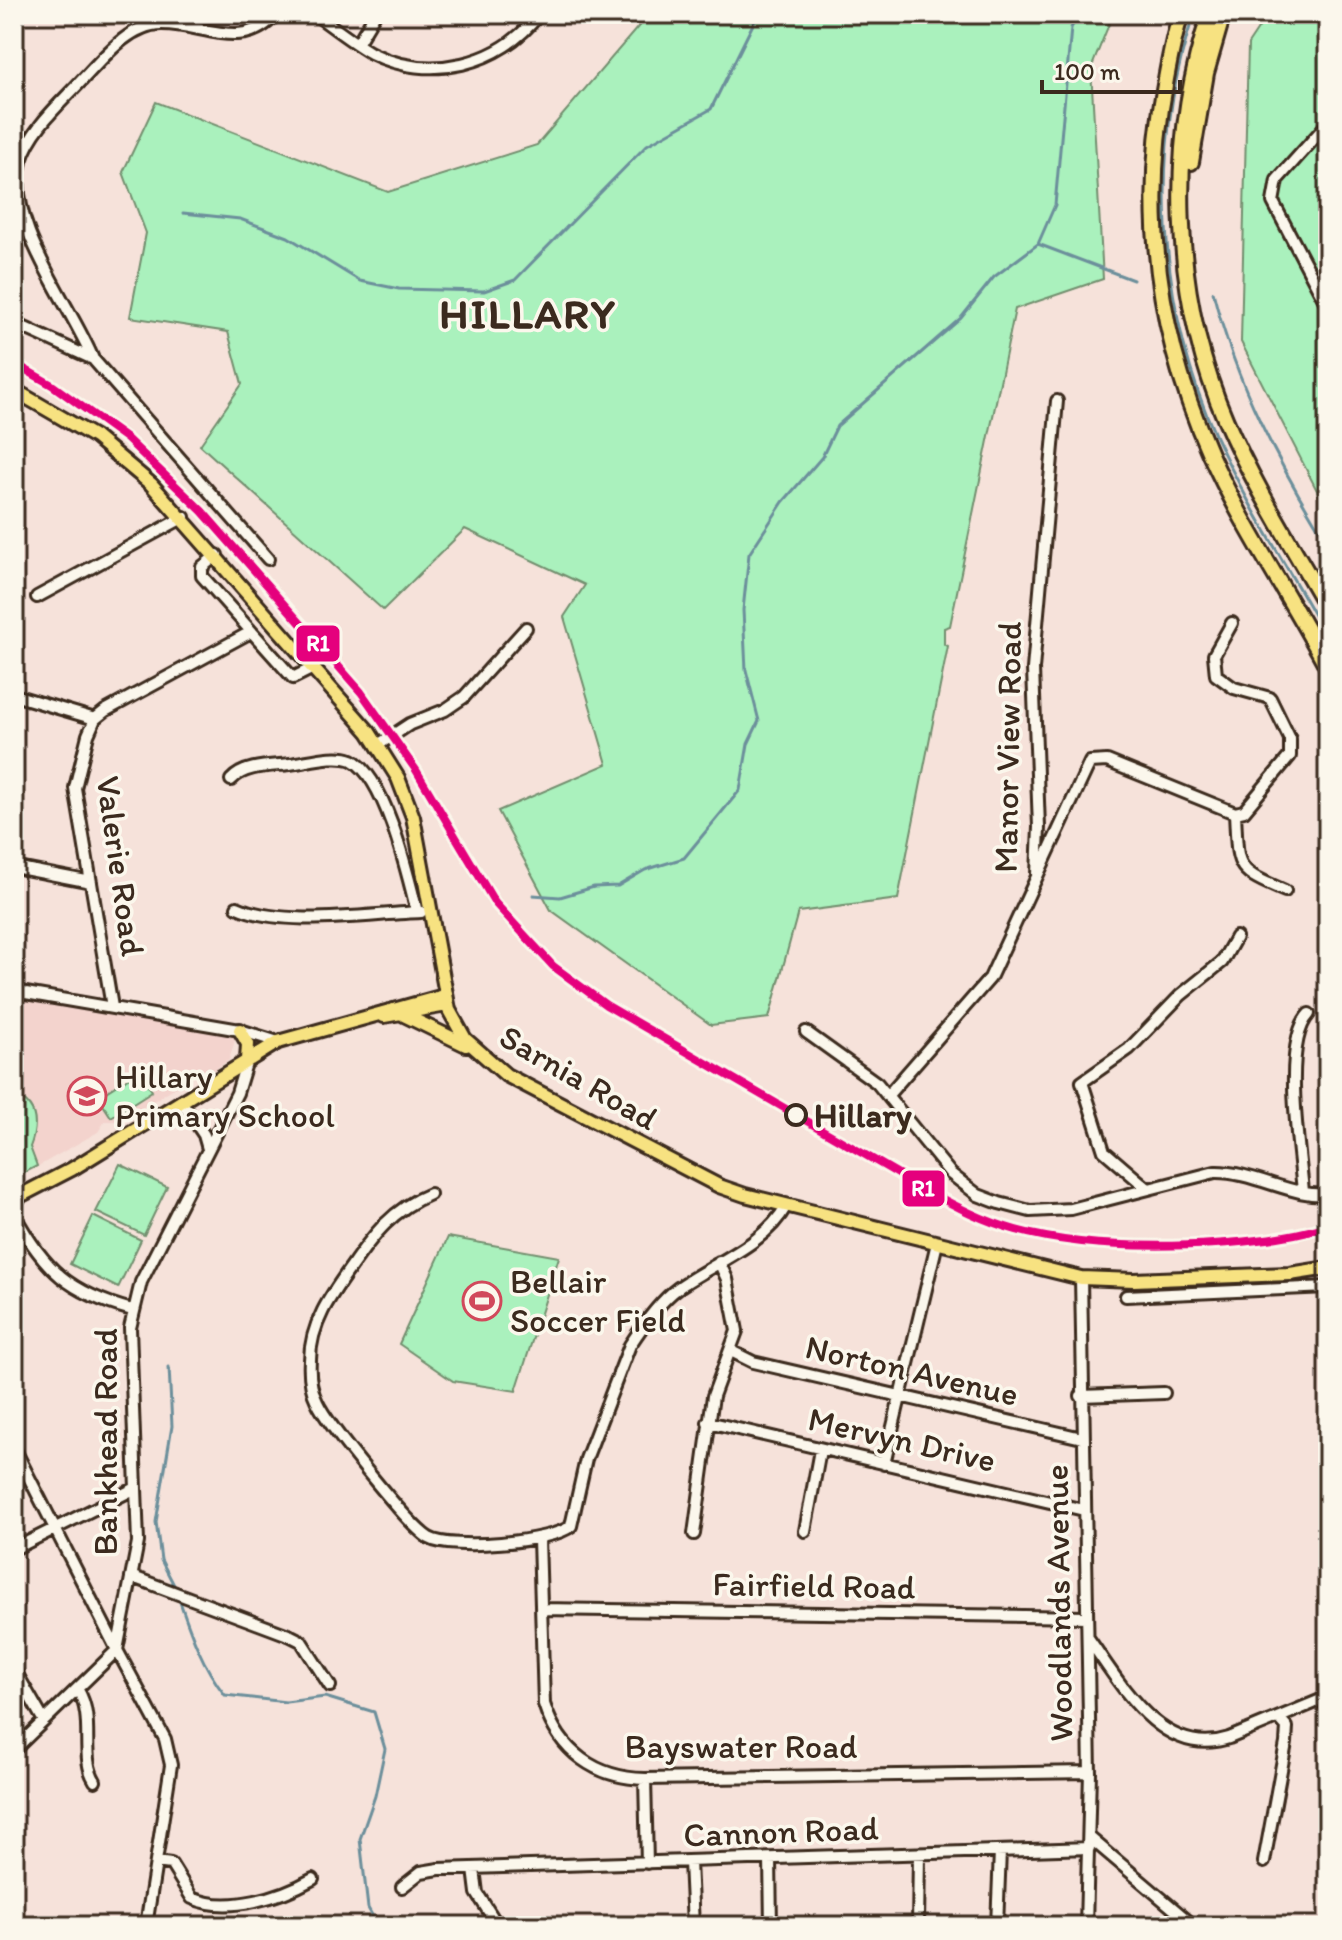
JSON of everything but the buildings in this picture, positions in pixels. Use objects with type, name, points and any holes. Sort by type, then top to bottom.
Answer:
[{"type":"highway","points":[[1180,14],[1157,119],[1153,162],[1156,254],[1167,329],[1184,388],[1211,457],[1328,668]]},
{"type":"highway","points":[[1210,14],[1197,60],[1181,180],[1184,256],[1203,355],[1225,418],[1253,477],[1328,609]]},
{"type":"highway","points":[[1184,256],[1197,121],[1223,14]]},
{"type":"main road","name":"Sarnia Road","points":[[14,390],[53,410],[106,446],[184,517],[315,667],[378,745],[398,778],[413,817],[424,912],[445,1000],[457,1028],[475,1051],[526,1087],[719,1186],[786,1206],[1081,1278],[1183,1278],[1328,1268]]},
{"type":"main road","points":[[361,1018],[404,1015],[445,1000]]},
{"type":"main road","points":[[14,1199],[72,1169],[278,1042],[361,1018],[445,1000]]},
{"type":"main road","points":[[404,1015],[475,1051]]},
{"type":"main road","points":[[240,1030],[248,1044],[247,1060]]},
{"type":"street","points":[[268,559],[93,359],[28,227],[19,176],[30,143],[44,122],[97,64],[133,32],[160,23],[242,35],[256,30],[276,14]]},
{"type":"street","points":[[315,14],[357,44],[398,64],[445,68],[477,60],[506,46],[539,14]]},
{"type":"street","points":[[357,44],[375,14]]},
{"type":"street","points":[[1328,123],[1277,180],[1272,190],[1273,202],[1328,307]]},
{"type":"street","points":[[14,323],[93,359]]},
{"type":"street","name":"Manor View Road","points":[[888,1095],[990,978],[1037,880],[1039,827],[1033,669],[1057,401]]},
{"type":"street","points":[[37,597],[184,517]]},
{"type":"street","points":[[217,555],[202,567],[202,576],[249,633],[293,678],[315,667]]},
{"type":"street","points":[[1037,880],[1090,762],[1107,761],[1235,813],[1244,811],[1291,750],[1275,702],[1264,695],[1234,688],[1216,675],[1214,655],[1232,623]]},
{"type":"street","points":[[378,745],[410,724],[445,710],[464,697],[526,628]]},
{"type":"street","points":[[14,695],[95,719],[249,633]]},
{"type":"street","name":"Valerie Road","points":[[95,719],[78,765],[75,788],[112,1007]]},
{"type":"street","points":[[231,780],[247,770],[309,761],[343,758],[358,764],[374,784],[401,845],[424,912],[287,916],[256,914],[237,907]]},
{"type":"street","points":[[1235,813],[1237,850],[1245,873],[1285,891]]},
{"type":"street","points":[[14,867],[91,882]]},
{"type":"street","points":[[1147,1188],[1104,1151],[1082,1082],[1129,1049],[1181,995],[1222,962],[1236,937]]},
{"type":"street","points":[[14,991],[240,1030],[278,1042]]},
{"type":"street","points":[[1303,1192],[1295,1050],[1301,1022],[1309,1014]]},
{"type":"street","points":[[806,1032],[853,1063],[888,1095],[951,1174],[978,1195],[999,1203],[1050,1212],[1202,1173],[1226,1172],[1254,1176],[1303,1192],[1328,1194]]},
{"type":"street","name":"Bankhead Road","points":[[117,1650],[138,1542],[134,1489],[132,1310],[141,1282],[237,1093],[247,1060]]},
{"type":"street","points":[[181,1101],[204,1135],[208,1149]]},
{"type":"street","points":[[430,1194],[390,1217],[368,1242],[323,1309],[310,1358],[316,1402],[342,1439],[428,1537],[454,1544],[539,1539],[564,1532],[575,1519],[586,1459],[630,1345],[639,1331],[676,1289],[771,1227],[786,1206]]},
{"type":"street","points":[[14,1214],[36,1254],[58,1276],[92,1297],[132,1310]]},
{"type":"street","points":[[884,1464],[937,1243]]},
{"type":"street","points":[[694,1534],[708,1422],[720,1370],[736,1339],[736,1320],[719,1262]]},
{"type":"street","name":"Woodlands Avenue","points":[[1081,1278],[1090,1772],[1086,1926]]},
{"type":"street","points":[[1183,1278],[1185,1294]]},
{"type":"street","points":[[1126,1296],[1328,1287]]},
{"type":"street","name":"Norton Avenue","points":[[731,1351],[753,1362],[1082,1438]]},
{"type":"street","points":[[1081,1396],[1164,1393]]},
{"type":"street","name":"Mervyn Drive","points":[[708,1422],[1084,1510]]},
{"type":"street","points":[[14,1448],[171,1758],[146,1926]]},
{"type":"street","points":[[805,1531],[820,1450]]},
{"type":"street","points":[[14,1549],[134,1489]]},
{"type":"street","name":"Bayswater Road","points":[[539,1539],[544,1704],[559,1737],[571,1752],[609,1774],[645,1779],[1090,1772]]},
{"type":"street","points":[[133,1577],[301,1641],[330,1686]]},
{"type":"street","name":"Fairfield Road","points":[[541,1609],[1087,1617]]},
{"type":"street","points":[[1087,1636],[1141,1710],[1180,1736],[1215,1743],[1328,1697]]},
{"type":"street","points":[[14,1750],[117,1650]]},
{"type":"street","points":[[14,1669],[44,1721]]},
{"type":"street","points":[[78,1690],[89,1712],[89,1768],[95,1781]]},
{"type":"street","points":[[1264,1862],[1286,1743],[1287,1727],[1279,1718]]},
{"type":"street","points":[[645,1779],[647,1863]]},
{"type":"street","points":[[1089,1842],[1194,1926]]},
{"type":"street","name":"Cannon Road","points":[[402,1887],[430,1870],[1000,1851],[1089,1842]]},
{"type":"street","points":[[997,1926],[1000,1851]]},
{"type":"street","points":[[918,1926],[919,1854]]},
{"type":"street","points":[[770,1859],[771,1926]]},
{"type":"street","points":[[156,1862],[171,1864],[192,1898],[213,1903],[284,1895],[313,1879]]},
{"type":"street","points":[[690,1862],[693,1926]]},
{"type":"street","points":[[474,1869],[477,1893],[498,1926]]},
{"type":"shaded area","name":"Hillary Primary School","points":[[14,998],[236,1037],[229,1060],[211,1072],[196,1074],[122,1121],[105,1121],[98,1132],[14,1180]]},
{"type":"green space","points":[[649,14],[1113,14],[1091,69],[1103,279],[1015,309],[950,626],[944,628],[944,644],[948,646],[898,899],[798,912],[769,1018],[711,1025],[551,910],[498,811],[607,764],[564,617],[585,585],[465,529],[383,610],[200,445],[242,384],[228,332],[130,317],[146,233],[123,172],[156,102],[388,192],[537,145]]},
{"type":"green space","points":[[1268,14],[1328,14],[1328,512],[1241,342],[1248,44]]},
{"type":"green space","points":[[139,1071],[152,1091],[111,1117],[98,1097]]},
{"type":"green space","points":[[14,1095],[32,1110],[35,1124],[30,1147],[37,1166],[14,1178]]},
{"type":"green space","points":[[120,1164],[167,1187],[144,1235],[96,1212]]},
{"type":"green space","points":[[93,1216],[141,1240],[118,1288],[70,1264]]},
{"type":"green space","name":"Bellair Soccer Field","points":[[448,1237],[559,1257],[516,1391],[453,1381],[399,1344]]},
{"type":"waterway","points":[[183,213],[240,219],[288,237],[360,281],[399,289],[484,291],[515,280],[647,145],[711,109],[758,14]]},
{"type":"waterway","points":[[533,895],[560,897],[594,887],[618,886],[645,870],[684,858],[740,790],[748,744],[759,721],[746,670],[743,610],[749,554],[783,502],[822,457],[837,426],[961,318],[994,277],[1038,244],[1055,205],[1071,28],[1079,14]]},
{"type":"waterway","points":[[1194,14],[1179,66],[1165,173],[1171,282],[1182,335],[1197,387],[1228,463],[1328,640]]},
{"type":"waterway","points":[[1038,244],[1133,280]]},
{"type":"waterway","points":[[1213,292],[1234,359],[1261,423],[1328,544]]},
{"type":"waterway","points":[[169,1367],[172,1426],[156,1522],[161,1560],[176,1589]]},
{"type":"waterway","points":[[178,1596],[203,1660],[225,1695],[286,1702],[325,1697],[374,1712],[385,1749],[375,1796],[360,1839],[368,1908],[378,1926]]},
{"type":"transit line","name":"R1","points":[[14,363],[52,385],[127,439],[202,511],[361,692],[416,770],[495,903],[553,966],[606,1005],[926,1190],[970,1213],[1016,1230],[1088,1242],[1172,1246],[1256,1240],[1328,1226]]},
{"type":"place","name":"Hillary Primary School","points":[[87,1096]]},
{"type":"place","name":"Hillary","points":[[796,1115]]},
{"type":"place","name":"Bellair Soccer Field","points":[[482,1301]]},
{"type":"district","name":"HILLARY","points":[[528,313]]}]
